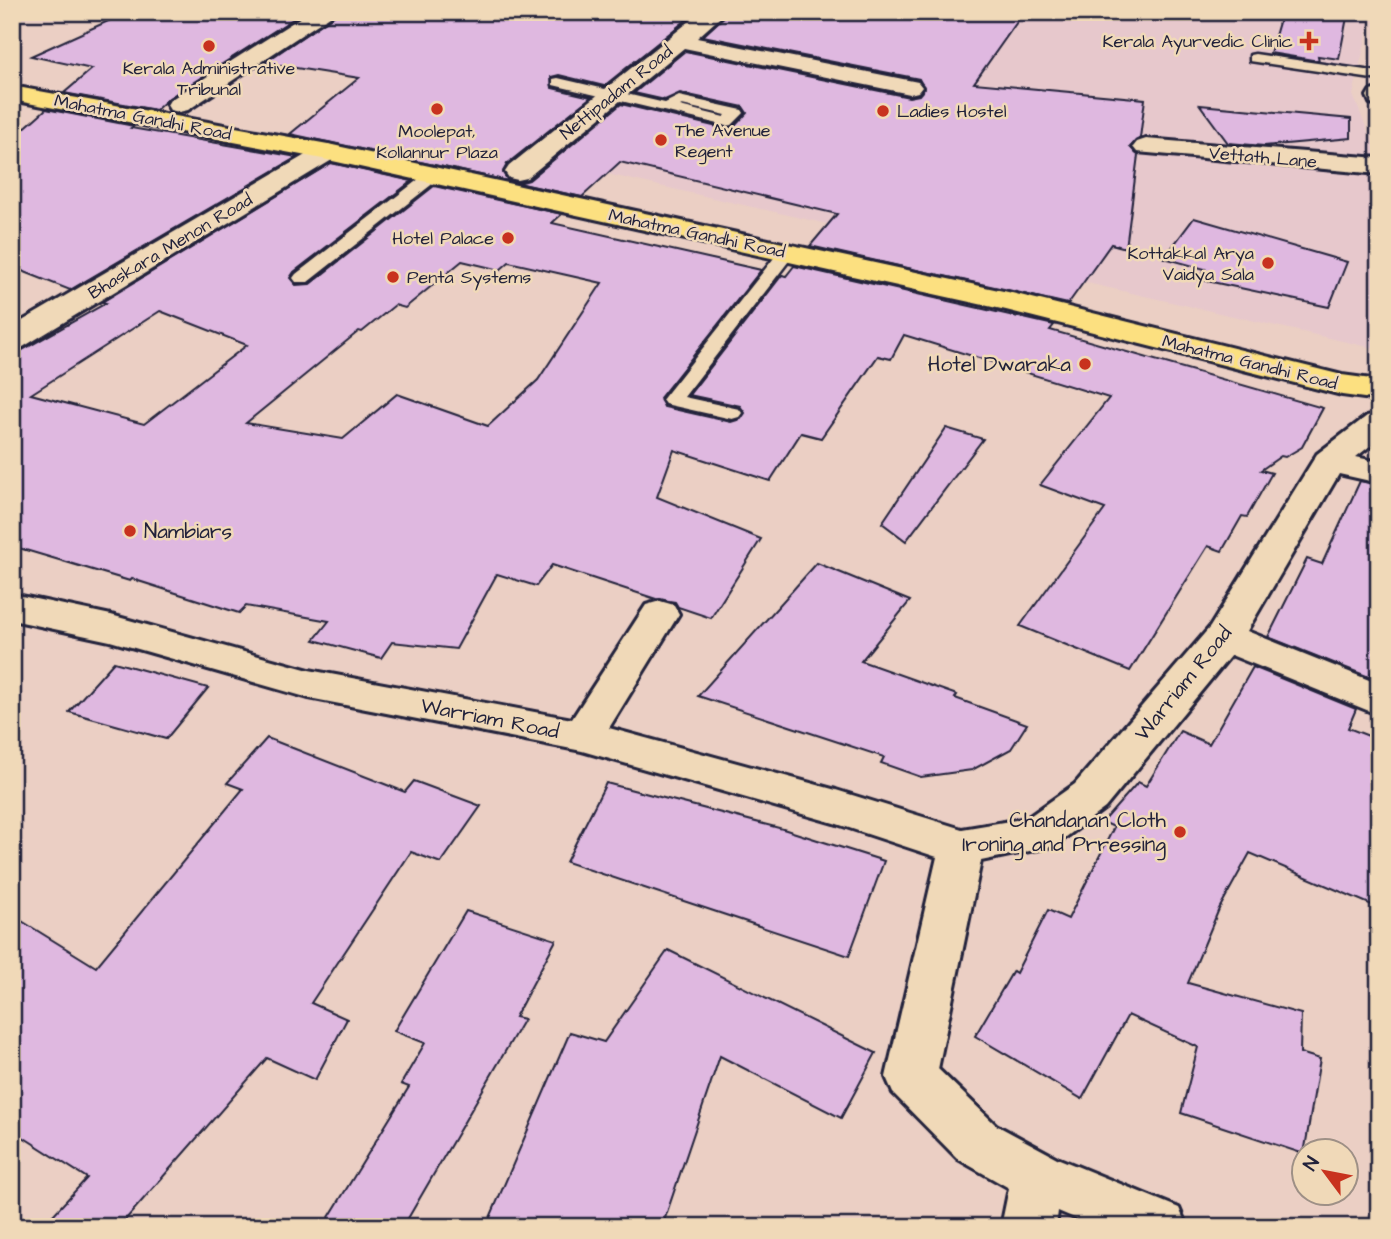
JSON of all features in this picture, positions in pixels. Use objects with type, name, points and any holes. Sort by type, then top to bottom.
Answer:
[{"type":"main road","name":"Mahatma Gandhi Road","points":[[12,73],[179,105],[508,181],[787,253],[1008,301],[1342,385],[1379,390]]},
{"type":"main road","name":"Mahatma Gandhi Road","points":[[12,93],[328,152],[434,175],[508,181],[1014,278],[1228,330]]},
{"type":"street","points":[[179,105],[325,12]]},
{"type":"street","name":"Nettipadam Road","points":[[508,181],[611,94],[715,12]]},
{"type":"street","points":[[681,41],[910,87]]},
{"type":"street","name":"Vettath Lane","points":[[1146,147],[1379,166]]},
{"type":"street","name":"Bhaskara Menon Road","points":[[12,340],[328,152]]},
{"type":"street","name":"Warriam Road","points":[[12,607],[111,628],[309,684],[582,736],[836,807],[962,847],[1038,834],[1090,796],[1224,637],[1329,461],[1379,423]]},
{"type":"street","points":[[1329,461],[1379,473]]},
{"type":"street","points":[[582,736],[660,614]]},
{"type":"street","points":[[1224,637],[1379,700]]},
{"type":"street","points":[[962,847],[911,1077],[1033,1202],[1160,1227]]},
{"type":"lane","points":[[1255,58],[1379,76]]},
{"type":"lane","points":[[558,82],[668,108]]},
{"type":"lane","points":[[302,278],[434,175]]},
{"type":"lane","points":[[732,413],[673,400],[787,253]]},
{"type":"shaded area","points":[[751,12],[1372,12],[1353,95],[1379,159],[1379,344],[1373,348],[572,166],[725,54]]},
{"type":"building","points":[[128,12],[146,12],[180,19],[190,12],[304,12],[169,98],[156,110],[64,93],[92,69],[31,56]]},
{"type":"building","points":[[339,12],[696,12],[604,86],[559,75],[551,77],[552,88],[591,97],[507,164],[503,173],[513,182],[290,134],[359,78],[264,63]]},
{"type":"building","points":[[729,12],[1024,12],[974,83],[1145,99],[1140,138],[1130,147],[1138,155],[1126,248],[1111,244],[1068,304],[810,246],[837,214],[620,162],[582,197],[518,183],[529,180],[621,104],[726,129],[734,127],[747,113],[743,107],[680,93],[665,100],[634,93],[685,51],[909,97],[919,95],[924,89],[919,79],[703,36]]},
{"type":"building","points":[[1282,12],[1348,12],[1339,59],[1318,56],[1319,61],[1270,53]]},
{"type":"building","points":[[1200,105],[1351,119],[1351,138],[1264,146],[1228,143]]},
{"type":"building","points":[[46,109],[134,126],[131,128],[297,157],[70,290],[12,267],[12,139]]},
{"type":"building","points":[[331,163],[412,181],[294,272],[290,278],[296,285],[310,284],[434,186],[562,214],[552,223],[761,270],[660,398],[664,407],[731,422],[741,419],[745,413],[740,406],[689,395],[782,275],[786,276],[794,266],[1054,325],[1050,330],[1323,408],[1302,447],[1285,457],[1281,456],[1261,470],[1272,473],[1247,517],[1242,516],[1222,551],[1208,546],[1130,671],[1020,626],[1105,509],[1040,485],[1109,398],[904,335],[891,359],[878,356],[821,438],[801,433],[770,481],[674,450],[657,497],[761,539],[711,618],[678,607],[675,602],[656,599],[552,565],[536,586],[497,574],[456,649],[392,642],[381,658],[314,640],[329,621],[246,606],[239,613],[132,579],[130,581],[12,546],[12,356],[106,303],[102,302]],"holes":[[[462,261],[500,270],[509,262],[602,283],[538,380],[488,426],[397,394],[343,439],[246,423],[359,331],[362,332],[395,305],[405,308]],[[160,311],[247,345],[144,424],[31,394]]]},
{"type":"building","name":"Kottakkal Arya Vaidya Sala","points":[[1194,218],[1347,262],[1329,307],[1198,279],[1205,269],[1164,258]]},
{"type":"building","points":[[946,428],[983,439],[906,541],[882,523]]},
{"type":"building","points":[[1360,481],[1379,485],[1379,656],[1369,677],[1268,637],[1307,559],[1322,564]]},
{"type":"building","points":[[817,563],[910,601],[861,661],[957,695],[955,698],[1027,724],[1011,749],[972,770],[921,777],[881,763],[884,757],[698,696]]},
{"type":"building","points":[[114,662],[208,688],[166,739],[69,712]]},
{"type":"building","points":[[1253,667],[1356,709],[1348,728],[1379,740],[1379,908],[1250,853],[1219,909],[1188,983],[1301,1014],[1300,1053],[1320,1059],[1307,1138],[1290,1138],[1290,1149],[1181,1113],[1198,1047],[1128,1015],[1082,1099],[975,1036],[1013,971],[1016,973],[1048,910],[1068,919],[1114,827],[1103,822],[1138,782],[1146,786],[1180,731],[1209,744]]},
{"type":"building","points":[[267,738],[405,792],[414,781],[481,806],[441,863],[411,852],[311,1003],[347,1019],[315,1080],[267,1058],[119,1227],[42,1227],[87,1178],[12,1130],[12,915],[96,967],[243,789],[227,783]]},
{"type":"building","points":[[606,783],[783,829],[884,861],[849,956],[566,862]]},
{"type":"building","points":[[466,911],[556,940],[515,1017],[524,1019],[403,1227],[323,1227],[409,1087],[401,1084],[425,1043],[394,1031]]},
{"type":"building","points":[[668,950],[876,1053],[841,1118],[720,1056],[662,1227],[486,1227],[570,1032],[604,1042]]},
{"type":"place","name":"Kerala Ayurvedic Clinic","points":[[1309,41]]},
{"type":"place","name":"Kerala Administrative Tribunal","points":[[209,46]]},
{"type":"place","name":"Moolepat, Kollannur Plaza","points":[[437,109]]},
{"type":"place","name":"Ladies Hostel","points":[[883,111]]},
{"type":"place","name":"The Avenue Regent","points":[[661,140]]},
{"type":"place","name":"Hotel Palace","points":[[508,238]]},
{"type":"place","name":"Kottakkal Arya Vaidya Sala","points":[[1268,263]]},
{"type":"place","name":"Penta Systems","points":[[393,277]]},
{"type":"place","name":"Hotel Dwaraka","points":[[1085,364]]},
{"type":"place","name":"Nambiars","points":[[130,531]]},
{"type":"place","name":"Chandanan Cloth Ironing and Prressing","points":[[1180,832]]}]
